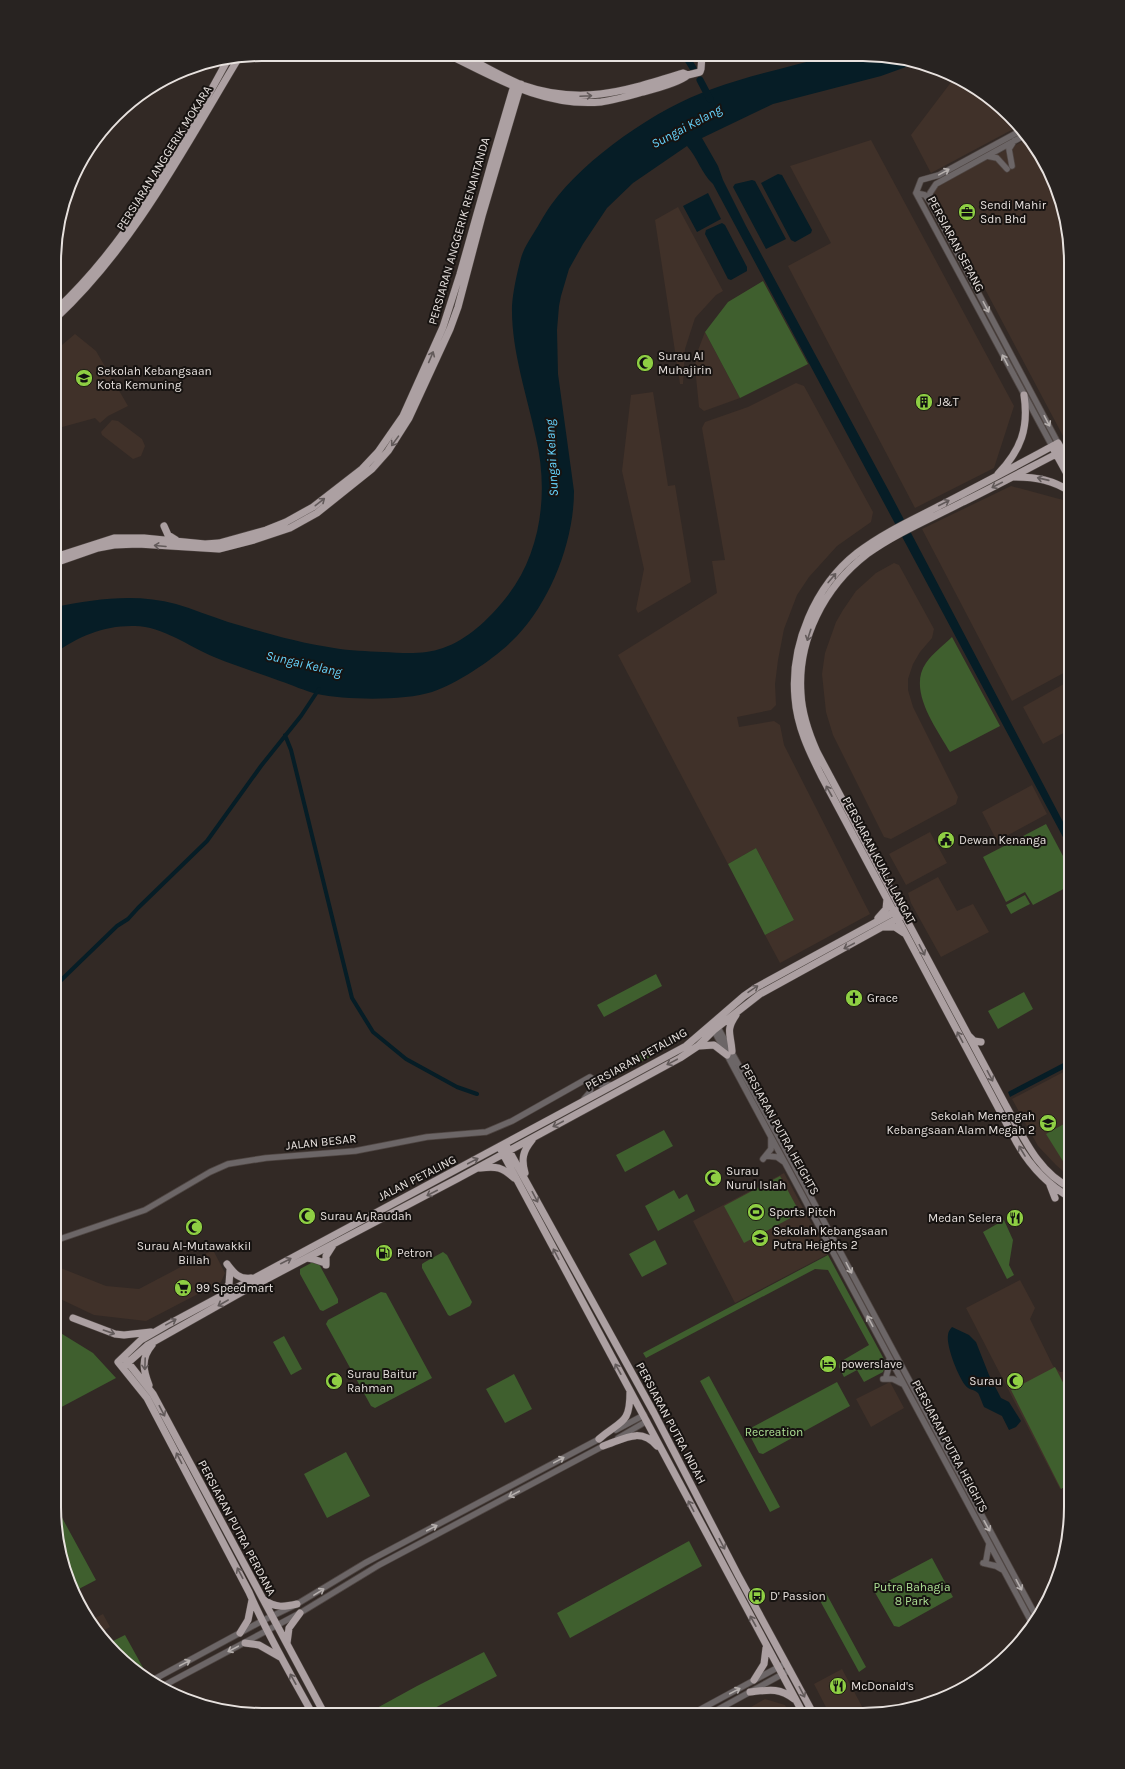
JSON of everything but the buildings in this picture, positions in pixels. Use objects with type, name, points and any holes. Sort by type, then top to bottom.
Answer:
[{"type":"main road","points":[[463,61],[502,81],[542,97]]},
{"type":"main road","points":[[473,61],[517,86],[554,94],[586,96],[611,93],[683,73],[686,77]]},
{"type":"main road","points":[[512,101],[521,96],[542,97],[578,103],[602,102],[646,91],[700,72],[701,61]]},
{"type":"main road","name":"PERSIARAN ANGGERIK MOKARA","points":[[61,313],[98,275],[119,249],[167,178],[236,63]]},
{"type":"main road","name":"PERSIARAN ANGGERIK MOKARA","points":[[61,305],[93,272],[141,209],[200,110],[224,65]]},
{"type":"main road","points":[[502,81],[508,89],[512,101]]},
{"type":"main road","points":[[512,101],[517,86]]},
{"type":"main road","name":"PERSIARAN ANGGERIK RENANTANDA","points":[[61,561],[98,548],[124,544],[218,549],[274,534],[306,515],[362,469],[390,437],[403,416],[443,327],[462,292],[512,101]]},
{"type":"main road","name":"PERSIARAN ANGGERIK RENANTANDA","points":[[454,306],[512,101]]},
{"type":"main road","points":[[994,478],[1011,459],[1021,438],[1026,416],[1024,395]]},
{"type":"main road","points":[[910,524],[1055,445]]},
{"type":"main road","name":"PERSIARAN SEPANG","points":[[1055,445],[1064,465]]},
{"type":"main road","points":[[910,524],[1013,477],[1059,453]]},
{"type":"main road","name":"PERSIARAN SEPANG","points":[[1059,453],[1064,459]]},
{"type":"main road","points":[[1013,477],[1039,478],[1048,480],[1064,488]]},
{"type":"main road","name":"PERSIARAN ANGGERIK RENANTANDA","points":[[61,555],[114,538],[152,538],[205,544],[219,542],[266,530],[306,515]]},
{"type":"main road","name":"PERSIARAN KUALA LANGAT","points":[[910,524],[856,554],[828,582],[805,625],[798,654],[795,698],[801,727],[812,756],[968,1034],[1028,1146],[1050,1173],[1064,1184]]},
{"type":"main road","points":[[152,538],[160,534],[164,526],[170,537],[180,542]]},
{"type":"main road","name":"PERSIARAN KUALA LANGAT","points":[[840,804],[887,899],[899,913],[906,935],[1020,1149],[1028,1161],[1047,1181],[1057,1196],[1064,1197]]},
{"type":"main road","points":[[872,924],[885,911],[887,899]]},
{"type":"main road","name":"PERSIARAN PETALING","points":[[504,1149],[534,1137],[680,1058],[698,1046],[715,1026],[757,987],[872,924],[899,913]]},
{"type":"main road","name":"PERSIARAN PETALING","points":[[504,1149],[579,1103],[686,1046],[760,994],[883,927],[899,913]]},
{"type":"main road","points":[[883,927],[898,928],[906,935]]},
{"type":"main road","points":[[698,1046],[714,1045],[729,1053],[729,1033],[732,1020],[739,1010]]},
{"type":"main road","points":[[968,1034],[974,1040],[980,1042],[977,1051],[978,1054]]},
{"type":"main road","points":[[526,1180],[522,1157],[526,1148],[534,1137]]},
{"type":"main road","name":"JALAN PETALING","points":[[123,1362],[148,1345],[242,1292],[476,1169],[504,1149]]},
{"type":"main road","name":"JALAN PETALING","points":[[123,1362],[141,1340],[156,1331],[254,1278],[504,1149]]},
{"type":"main road","name":"PERSIARAN PUTRA INDAH","points":[[504,1149],[526,1180],[597,1312],[636,1380],[810,1708]]},
{"type":"main road","name":"PERSIARAN PUTRA INDAH","points":[[504,1149],[519,1185],[609,1353],[646,1418],[800,1708]]},
{"type":"main road","points":[[476,1169],[490,1166],[500,1168],[509,1173],[519,1185]]},
{"type":"main road","points":[[1050,1173],[1057,1196],[1064,1192]]},
{"type":"main road","points":[[307,1258],[313,1258],[326,1264],[326,1256],[334,1244]]},
{"type":"main road","points":[[220,1296],[229,1284],[228,1267],[241,1277],[254,1278]]},
{"type":"main road","points":[[588,1314],[600,1328],[602,1325],[597,1312]]},
{"type":"main road","points":[[73,1318],[115,1334],[124,1335],[156,1331]]},
{"type":"main road","points":[[609,1353],[602,1337],[604,1334],[608,1335],[618,1349]]},
{"type":"main road","points":[[153,1394],[144,1371],[144,1359],[150,1348],[160,1338]]},
{"type":"main road","name":"PERSIARAN PUTRA PERDANA","points":[[123,1362],[153,1394],[321,1708]]},
{"type":"main road","name":"PERSIARAN PUTRA PERDANA","points":[[123,1362],[147,1398],[309,1708]]},
{"type":"main road","points":[[636,1380],[648,1408],[646,1418],[655,1422],[669,1441]]},
{"type":"main road","points":[[599,1439],[608,1431],[622,1423],[626,1418],[630,1408],[630,1391]]},
{"type":"main road","points":[[603,1446],[628,1436],[638,1436],[651,1440],[656,1444],[666,1458]]},
{"type":"main road","points":[[240,1633],[247,1622],[250,1612],[252,1598],[249,1592]]},
{"type":"main road","points":[[262,1599],[275,1606],[282,1607],[297,1604]]},
{"type":"main road","points":[[287,1643],[289,1628],[300,1613]]},
{"type":"main road","points":[[245,1643],[259,1645],[281,1657]]},
{"type":"main road","points":[[754,1680],[764,1664],[766,1652],[765,1644]]},
{"type":"main road","points":[[750,1692],[767,1689],[774,1690],[790,1696],[796,1701]]},
{"type":"street","points":[[916,193],[921,180],[939,175],[1017,133]]},
{"type":"street","points":[[930,202],[930,193],[933,186],[1021,137]]},
{"type":"street","points":[[986,156],[997,158],[1009,167],[1009,149],[1015,140]]},
{"type":"street","name":"PERSIARAN SEPANG","points":[[916,193],[925,195],[930,202],[1055,445]]},
{"type":"street","name":"PERSIARAN SEPANG","points":[[916,193],[1024,395],[1055,445]]},
{"type":"street","points":[[940,238],[947,235]]},
{"type":"street","name":"PERSIARAN PUTRA HEIGHTS","points":[[715,1026],[770,1135],[1030,1619]]},
{"type":"street","name":"PERSIARAN PUTRA HEIGHTS","points":[[729,1053],[1034,1613]]},
{"type":"street","name":"JALAN BESAR","points":[[61,1239],[145,1210],[210,1172],[228,1164],[266,1158],[355,1151],[427,1137],[486,1132],[501,1127],[590,1077],[592,1080]]},
{"type":"street","points":[[579,1103],[588,1096],[592,1080],[602,1085],[614,1084]]},
{"type":"street","points":[[770,1135],[770,1149],[765,1157],[782,1159],[786,1163]]},
{"type":"street","points":[[888,1356],[889,1366],[884,1378],[893,1379],[905,1386]]},
{"type":"street","points":[[156,1678],[262,1621],[297,1604],[365,1563],[599,1439],[646,1418]]},
{"type":"street","points":[[167,1684],[300,1613],[379,1565],[603,1446],[646,1418]]},
{"type":"street","points":[[536,1473],[545,1472],[548,1476]]},
{"type":"street","points":[[988,1540],[989,1548],[984,1562],[996,1566],[1004,1572]]},
{"type":"street","points":[[365,1563],[367,1568],[379,1565]]},
{"type":"street","points":[[721,1708],[750,1692],[788,1666]]},
{"type":"street","points":[[701,1708],[754,1680],[780,1671]]},
{"type":"shaded area","points":[[951,82],[986,102],[1014,129],[931,173],[911,135]]},
{"type":"shaded area","points":[[871,140],[1014,406],[994,468],[915,508],[788,266],[831,243],[790,166]]},
{"type":"shaded area","points":[[1024,141],[1037,161],[1049,185],[1053,197],[1060,222],[1064,248],[1064,438],[933,191],[936,186]]},
{"type":"shaded area","points":[[678,207],[723,291],[716,295],[695,318],[685,349],[683,384],[680,384],[655,220]]},
{"type":"shaded area","points":[[705,332],[740,398],[704,411],[699,407],[695,367],[697,353]]},
{"type":"shaded area","name":"Sekolah Kebangsaan Kota Kemuning","points":[[75,334],[96,351],[128,406],[108,416],[100,423],[95,418],[61,427],[61,346]]},
{"type":"shaded area","points":[[796,383],[804,386],[873,512],[871,522],[837,546],[809,577],[797,595],[784,629],[778,660],[775,684],[776,705],[771,710],[737,717],[739,727],[774,721],[780,725],[784,745],[870,914],[780,963],[765,935],[794,920],[756,848],[728,864],[618,655],[717,593],[712,561],[725,560],[702,428],[705,422],[748,407]]},
{"type":"shaded area","points":[[653,392],[668,486],[675,485],[691,582],[638,613],[636,609],[644,569],[622,471],[631,395]]},
{"type":"shaded area","points":[[112,420],[118,421],[142,439],[145,446],[141,456],[133,459],[102,435],[101,432]]},
{"type":"shaded area","points":[[1011,486],[1063,500],[1064,673],[1012,701],[922,529]]},
{"type":"shaded area","points":[[894,563],[899,565],[934,629],[932,638],[920,652],[913,664],[908,679],[908,690],[913,707],[958,797],[956,804],[891,839],[884,837],[833,735],[826,712],[822,674],[825,653],[836,622],[843,610],[856,591],[876,573]]},
{"type":"shaded area","points":[[1064,684],[1064,733],[1043,744],[1023,707]]},
{"type":"shaded area","points":[[1032,785],[1047,814],[997,841],[982,812]]},
{"type":"shaded area","points":[[930,832],[947,863],[906,885],[889,854]]},
{"type":"shaded area","points":[[938,877],[957,911],[973,904],[989,932],[941,957],[911,903],[908,893]]},
{"type":"shaded area","name":"Sekolah Menengah Kebangsaan Alam Megah 2","points":[[1064,1072],[1064,1172],[1038,1146],[1012,1099]]},
{"type":"shaded area","name":"Sekolah Kebangsaan Putra Heights 2","points":[[784,1173],[828,1254],[735,1303],[693,1221]]},
{"type":"shaded area","points":[[213,1250],[225,1273],[221,1282],[146,1321],[94,1315],[61,1299],[61,1268],[106,1286],[139,1289]]},
{"type":"shaded area","points":[[1020,1280],[1035,1308],[1030,1319],[1053,1366],[1060,1372],[1064,1372],[1064,1487],[1060,1489],[966,1308]]},
{"type":"shaded area","points":[[890,1382],[904,1408],[871,1427],[856,1399]]},
{"type":"shaded area","points":[[103,1614],[110,1627],[103,1631],[95,1618]]},
{"type":"shaded area","points":[[842,1669],[863,1708],[826,1708],[814,1684]]},
{"type":"shaded area","points":[[765,1699],[785,1705],[786,1708],[749,1708]]},
{"type":"green space","points":[[763,281],[808,364],[740,398],[705,332],[728,302]]},
{"type":"green space","points":[[952,637],[1000,726],[950,752],[926,709],[920,685],[921,674],[926,663],[935,652]]},
{"type":"green space","points":[[1046,824],[1064,858],[1064,889],[1033,905],[1025,892],[1006,902],[983,857]]},
{"type":"green space","points":[[756,848],[794,920],[765,935],[728,864]]},
{"type":"green space","points":[[1025,895],[1030,904],[1011,914],[1006,905]]},
{"type":"green space","points":[[656,974],[662,986],[604,1017],[597,1005]]},
{"type":"green space","points":[[1024,992],[1033,1009],[998,1029],[988,1011]]},
{"type":"green space","points":[[651,1049],[650,1057],[604,1082],[601,1076]]},
{"type":"green space","points":[[1064,1124],[1064,1163],[1046,1134]]},
{"type":"green space","points":[[664,1130],[673,1146],[625,1172],[616,1155]]},
{"type":"green space","points":[[780,1176],[800,1213],[744,1243],[724,1206]]},
{"type":"green space","points":[[674,1190],[679,1199],[687,1194],[695,1211],[658,1231],[645,1206]]},
{"type":"green space","points":[[1004,1220],[1013,1240],[1009,1265],[1014,1275],[1007,1279],[983,1232]]},
{"type":"green space","points":[[655,1240],[667,1264],[642,1277],[629,1254]]},
{"type":"green space","points":[[443,1252],[447,1255],[472,1302],[470,1306],[450,1316],[448,1315],[422,1268],[422,1264]]},
{"type":"green space","points":[[828,1255],[886,1363],[883,1372],[864,1382],[857,1370],[844,1377],[839,1367],[840,1362],[869,1345],[828,1270],[815,1269],[646,1358],[643,1353]]},
{"type":"green space","points":[[313,1262],[319,1264],[338,1299],[338,1303],[323,1311],[320,1310],[300,1274],[300,1269]]},
{"type":"green space","points":[[381,1292],[386,1293],[432,1378],[375,1408],[371,1406],[326,1324],[328,1320]]},
{"type":"green space","points":[[61,1333],[93,1353],[116,1378],[61,1407]]},
{"type":"green space","points":[[284,1336],[302,1369],[291,1375],[273,1342]]},
{"type":"green space","points":[[1055,1367],[1064,1384],[1064,1487],[1061,1489],[1011,1390]]},
{"type":"green space","points":[[514,1374],[532,1409],[505,1423],[486,1389]]},
{"type":"green space","name":"Recreation","points":[[709,1376],[780,1507],[770,1512],[700,1381]]},
{"type":"green space","name":"Recreation","points":[[837,1382],[850,1406],[763,1454],[759,1453],[747,1430]]},
{"type":"green space","points":[[346,1452],[370,1496],[327,1518],[304,1474]]},
{"type":"green space","points":[[61,1516],[96,1580],[79,1589],[65,1547]]},
{"type":"green space","points":[[689,1541],[702,1566],[570,1638],[557,1613]]},
{"type":"green space","name":"Putra Bahagia 8 Park","points":[[932,1558],[953,1597],[899,1627],[894,1626],[873,1589]]},
{"type":"green space","points":[[826,1593],[866,1667],[859,1672],[818,1597]]},
{"type":"green space","points":[[125,1635],[145,1671],[129,1658],[112,1641]]},
{"type":"green space","points":[[484,1652],[497,1676],[435,1708],[377,1708]]},
{"type":"water","name":"Sungai Kelang","points":[[810,61],[877,61],[908,66],[881,76],[773,104],[702,138],[718,166],[723,180],[746,226],[890,493],[1064,824],[1064,839],[713,184],[705,175],[694,155],[687,146],[633,183],[607,208],[583,244],[569,269],[559,306],[557,330],[558,374],[574,491],[570,530],[558,569],[550,587],[529,621],[509,644],[478,668],[443,688],[420,695],[375,699],[329,696],[312,693],[222,660],[166,633],[145,627],[113,627],[73,641],[61,649],[61,606],[116,598],[146,599],[176,604],[228,622],[280,637],[321,646],[358,651],[406,653],[428,652],[443,648],[461,640],[477,628],[492,614],[517,582],[527,563],[539,523],[542,480],[540,459],[520,372],[512,323],[512,306],[515,282],[522,254],[528,242],[551,205],[565,187],[602,153],[624,136],[668,109],[691,98],[712,89],[755,75]]},
{"type":"water","points":[[778,174],[782,175],[812,230],[811,233],[795,242],[791,240],[761,183]]},
{"type":"water","points":[[752,180],[755,181],[786,239],[766,249],[733,187],[735,184]]},
{"type":"water","points":[[708,193],[721,219],[697,232],[683,206]]},
{"type":"water","points":[[722,223],[725,225],[747,267],[747,271],[731,280],[728,279],[705,234],[706,230]]},
{"type":"water","points":[[1064,1063],[1064,1069],[1010,1097],[1008,1092]]},
{"type":"water","points":[[952,1327],[969,1335],[976,1342],[989,1375],[1001,1398],[1009,1402],[1021,1421],[1016,1427],[1009,1430],[1002,1416],[984,1407],[978,1393],[966,1387],[962,1381],[953,1361],[949,1346],[948,1334]]},
{"type":"waterway","points":[[689,61],[693,68]]},
{"type":"waterway","name":"Sungai Kelang","points":[[700,80],[710,99]]},
{"type":"waterway","points":[[61,980],[117,926],[128,919],[207,841],[261,766],[301,716],[319,689]]},
{"type":"waterway","points":[[285,735],[291,750],[352,998],[373,1032],[406,1059],[457,1087],[477,1094]]},
{"type":"place","name":"Sendi Mahir Sdn Bhd","points":[[967,212]]},
{"type":"place","name":"Surau Al Muhajirin","points":[[645,363]]},
{"type":"place","name":"Sekolah Kebangsaan Kota Kemuning","points":[[84,378]]},
{"type":"place","name":"J&T","points":[[924,402]]},
{"type":"place","name":"Dewan Kenanga","points":[[946,840]]},
{"type":"place","name":"Grace","points":[[854,998]]},
{"type":"place","name":"Sekolah Menengah Kebangsaan Alam Megah 2","points":[[1048,1123]]},
{"type":"place","name":"Surau Nurul Islah","points":[[713,1178]]},
{"type":"place","name":"Sports Pitch","points":[[756,1212]]},
{"type":"place","name":"Surau Ar Raudah","points":[[307,1216]]},
{"type":"place","name":"Medan Selera","points":[[1015,1218]]},
{"type":"place","name":"Surau Al-Mutawakkil Billah","points":[[194,1227]]},
{"type":"place","name":"Sekolah Kebangsaan Putra Heights 2","points":[[760,1238]]},
{"type":"place","name":"Petron","points":[[384,1253]]},
{"type":"place","name":"99 Speedmart","points":[[183,1288]]},
{"type":"place","name":"powerslave","points":[[828,1364]]},
{"type":"place","name":"Surau Baitur Rahman","points":[[334,1381]]},
{"type":"place","name":"Surau","points":[[1015,1381]]},
{"type":"place","name":"D' Passion","points":[[757,1596]]},
{"type":"place","name":"McDonald's","points":[[838,1686]]}]
